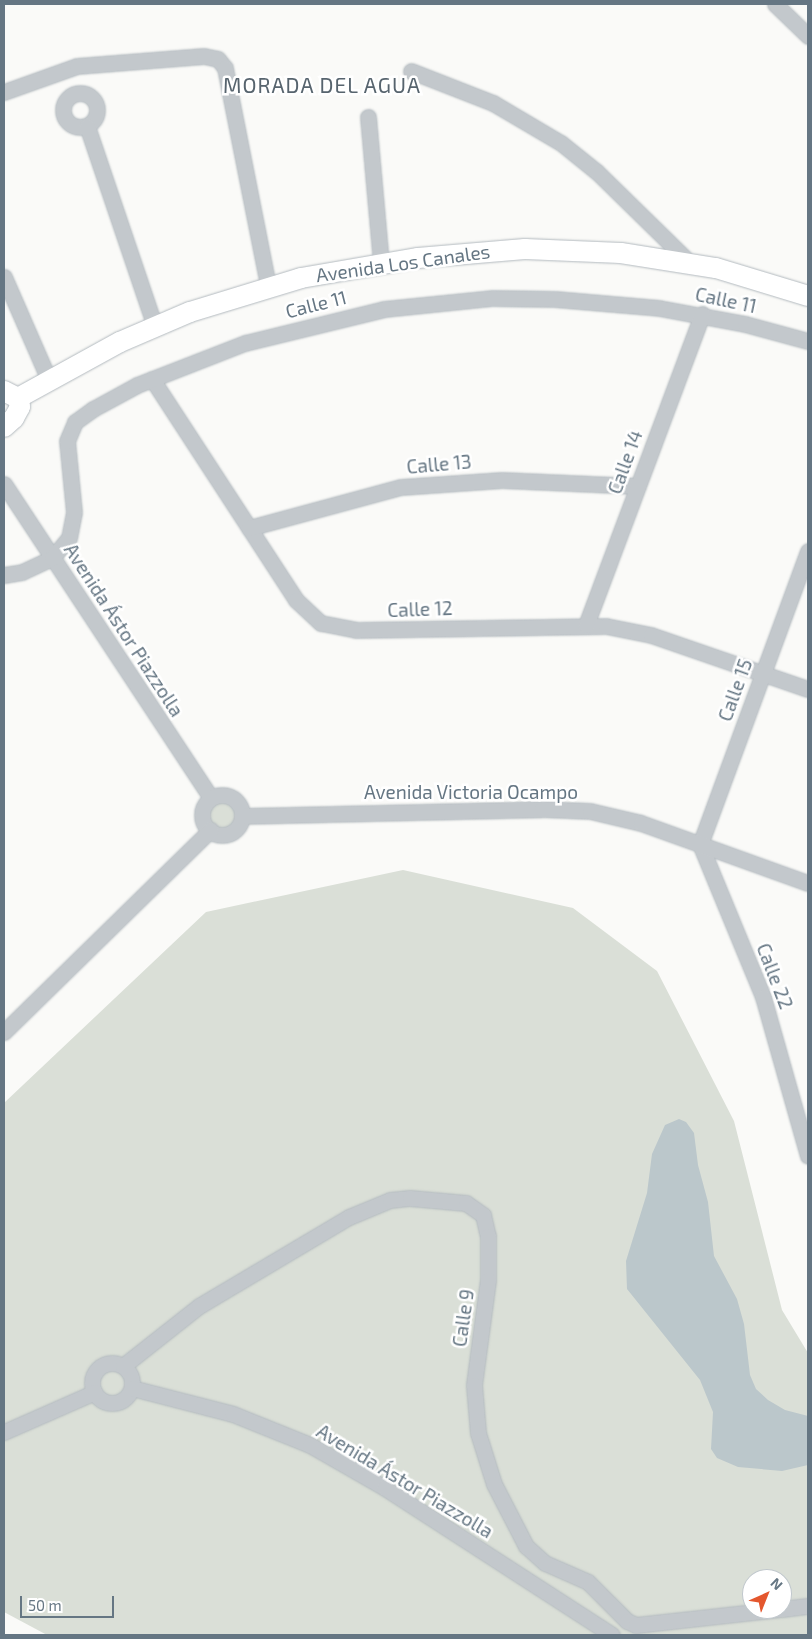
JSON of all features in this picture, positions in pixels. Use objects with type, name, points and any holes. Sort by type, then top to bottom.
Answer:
[{"type":"main road","name":"Avenida Los Canales","points":[[4,427],[18,412],[11,395],[49,380],[155,327],[268,286],[382,262],[525,249],[621,254],[690,263],[760,279],[808,296]]},
{"type":"street","points":[[775,4],[808,36]]},
{"type":"street","points":[[4,92],[77,66],[204,56],[218,59],[225,68],[268,286]]},
{"type":"street","points":[[411,71],[493,103],[561,143],[597,172],[690,263]]},
{"type":"street","points":[[368,118],[382,262]]},
{"type":"street","points":[[87,126],[155,327]]},
{"type":"street","points":[[4,276],[49,380]]},
{"type":"street","name":"Calle 11","points":[[4,576],[22,572],[52,558],[62,549],[73,526],[67,441],[75,422],[93,409],[152,379],[245,343],[291,330],[384,309],[436,301],[492,298],[555,299],[702,314],[808,341]]},
{"type":"street","name":"Calle 14","points":[[586,624],[702,314]]},
{"type":"street","name":"Calle 12","points":[[152,379],[307,613],[338,628],[373,630],[586,624],[651,635],[808,689]]},
{"type":"street","name":"Calle 13","points":[[250,528],[363,496],[427,485],[553,480],[638,486]]},
{"type":"street","name":"Avenida Ástor Piazzolla","points":[[4,484],[211,798]]},
{"type":"street","name":"Calle 15","points":[[700,844],[808,551]]},
{"type":"street","points":[[222,795],[234,799],[242,816],[238,827],[228,834],[210,830],[202,814],[211,798],[222,795]]},
{"type":"street","name":"Avenida Victoria Ocampo","points":[[242,816],[565,809],[616,815],[808,883]]},
{"type":"street","points":[[4,1032],[210,830]]},
{"type":"street","name":"Calle 22","points":[[700,844],[763,997],[804,1125],[808,1156]]},
{"type":"street","name":"Calle 9","points":[[123,1366],[198,1306],[349,1217],[390,1200],[410,1198],[466,1203],[483,1215],[488,1236],[488,1280],[474,1385],[478,1433],[494,1484],[526,1546],[534,1555],[588,1582],[627,1621]]},
{"type":"street","points":[[110,1363],[123,1366],[131,1376],[132,1388],[125,1398],[113,1403],[102,1399],[95,1392],[93,1382],[98,1370],[110,1363]]},
{"type":"street","name":"Avenida Ástor Piazzolla","points":[[132,1388],[233,1414],[310,1445],[385,1488],[612,1635]]},
{"type":"street","points":[[4,1432],[95,1392]]},
{"type":"street","points":[[522,1576],[534,1555]]},
{"type":"street","points":[[792,1608],[808,1606]]},
{"type":"street","points":[[619,1635],[627,1621],[645,1626],[742,1614]]},
{"type":"shaded area","points":[[223,801],[233,805],[237,815],[233,825],[223,829],[213,825],[209,815],[213,805]]},
{"type":"shaded area","points":[[403,870],[573,908],[657,971],[734,1121],[782,1310],[808,1353],[808,1635],[47,1635],[4,1612],[4,1103],[206,912]]},
{"type":"shaded area","points":[[679,1119],[686,1122],[694,1133],[698,1165],[708,1202],[714,1256],[737,1299],[744,1324],[750,1375],[756,1389],[768,1400],[785,1410],[808,1416],[808,1465],[782,1471],[738,1467],[717,1458],[711,1449],[713,1412],[700,1380],[627,1289],[626,1261],[647,1193],[652,1154],[665,1125]]},
{"type":"district","name":"MORADA DEL AGUA","points":[[322,85]]}]
